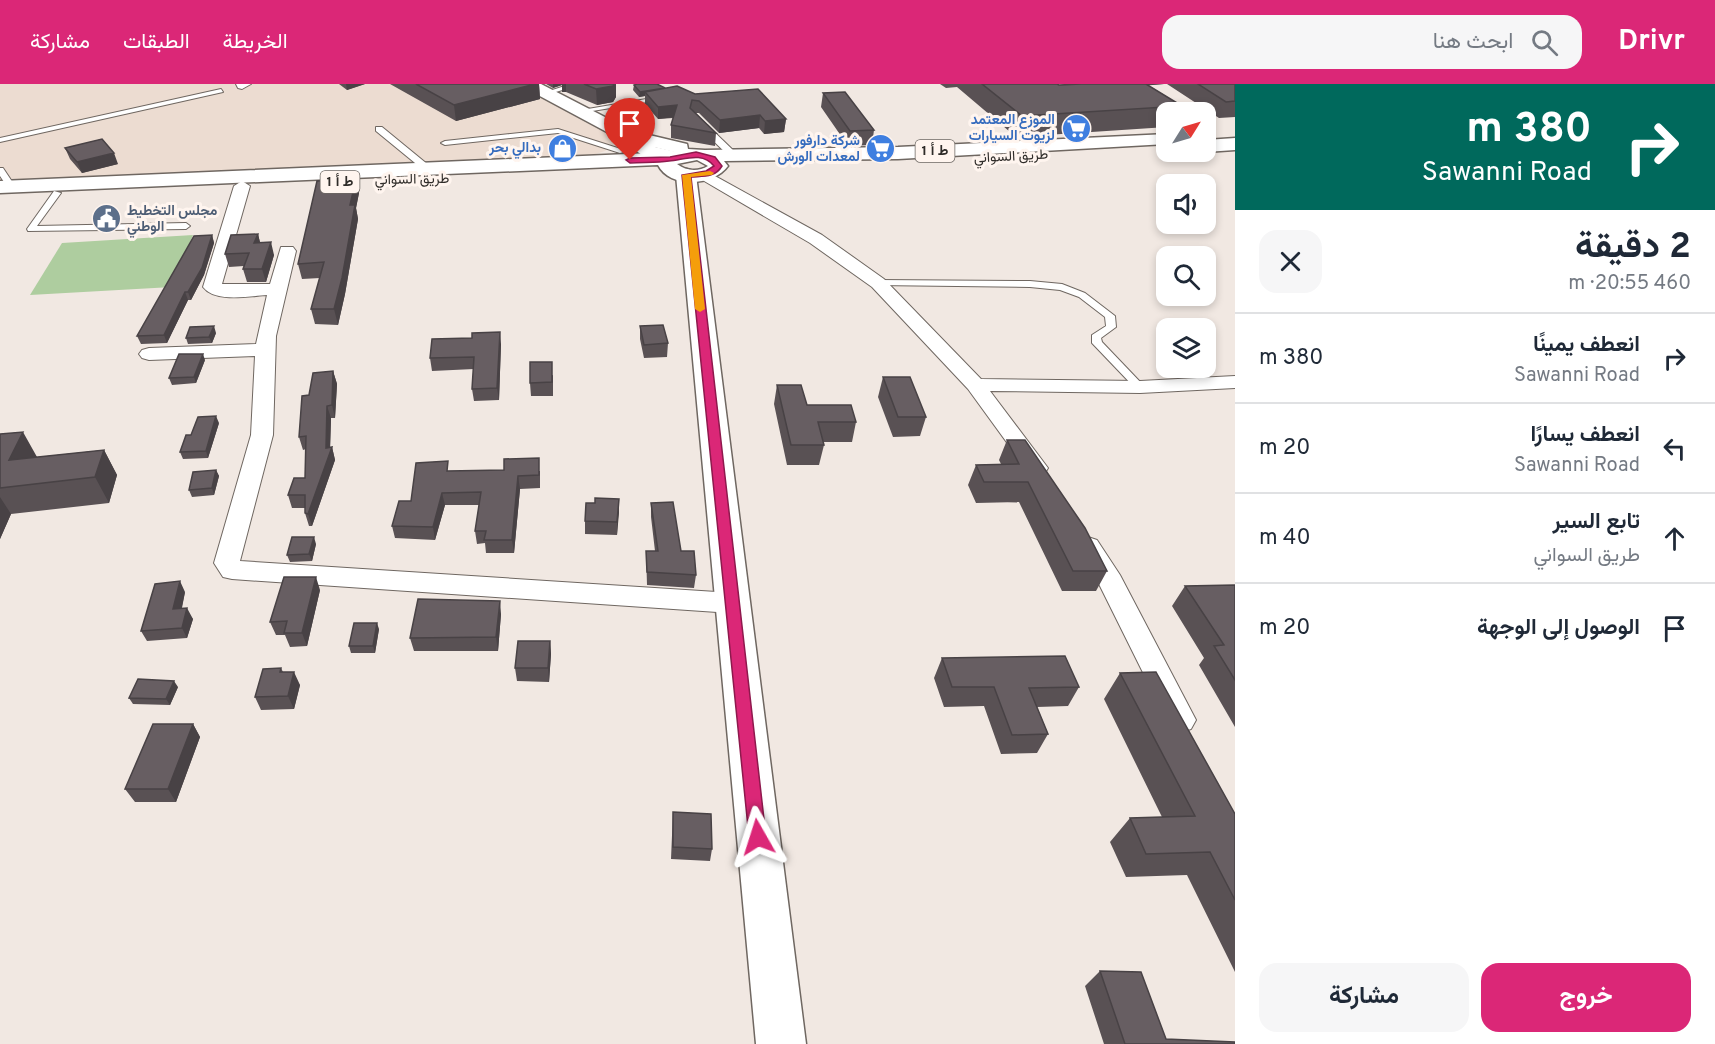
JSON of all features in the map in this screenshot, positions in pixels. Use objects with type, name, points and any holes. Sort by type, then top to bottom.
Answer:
[{"type":"main road","points":[[529,84],[580,111],[623,142],[690,167],[732,603],[781,1044]]},
{"type":"main road","points":[[1216,137],[1235,136]]},
{"type":"main road","name":"طريق السواني","points":[[4,189],[589,162],[690,167],[729,155],[908,153],[1156,140]]},
{"type":"main road","points":[[589,162],[623,142],[729,155]]},
{"type":"main road","points":[[1216,145],[1235,144]]},
{"type":"main road","name":"طريق السواني","points":[[4,189],[57,193],[1156,148]]},
{"type":"street","points":[[690,167],[816,239],[878,283],[975,385],[1024,448],[1050,487]]},
{"type":"street","points":[[242,186],[212,287],[224,291],[278,289]]},
{"type":"street","points":[[287,251],[265,350],[266,385],[262,435],[246,486],[227,563],[232,570],[242,573],[732,603]]},
{"type":"street","points":[[149,354],[265,350]]},
{"type":"street","points":[[975,385],[1140,387],[1235,382]]},
{"type":"street","points":[[1075,526],[1107,575],[1192,741]]},
{"type":"lane","points":[[546,93],[579,84]]},
{"type":"lane","points":[[0,140],[220,91]]},
{"type":"lane","points":[[580,111],[677,95]]},
{"type":"lane","points":[[694,117],[729,155]]},
{"type":"lane","points":[[379,129],[429,170]]},
{"type":"lane","points":[[445,143],[558,131],[623,142]]},
{"type":"lane","points":[[0,170],[4,189]]},
{"type":"lane","points":[[57,193],[30,229],[186,226]]},
{"type":"lane","points":[[878,283],[1030,284],[1062,287],[1082,295],[1110,316],[1111,327],[1096,337],[1097,343],[1140,387]]},
{"type":"shaded area","points":[[0,84],[516,84],[614,135],[615,143],[605,151],[589,156],[0,182]]},
{"type":"green space","points":[[193,235],[172,287],[30,295],[62,243]]},
{"type":"building","points":[[416,84],[535,84],[454,105]]},
{"type":"building","points":[[584,84],[614,84],[596,89]]},
{"type":"building","points":[[657,84],[665,88],[640,92],[634,85]]},
{"type":"building","points":[[982,84],[1146,84],[1175,102],[1156,102],[1156,108],[1022,116]]},
{"type":"building","points":[[1198,84],[1235,84],[1235,101],[1226,102]]},
{"type":"building","points":[[677,86],[695,94],[758,89],[786,119],[765,121],[760,115],[720,120],[699,101],[692,100],[690,108],[716,133],[671,125],[677,105],[658,107],[645,92]]},
{"type":"building","points":[[845,92],[874,130],[850,131],[823,93]]},
{"type":"building","points":[[102,139],[114,153],[77,162],[65,148]]},
{"type":"building","points":[[356,179],[350,205],[355,205],[334,309],[311,309],[324,262],[298,264],[317,181]]},
{"type":"building","points":[[258,234],[254,243],[271,242],[262,269],[243,269],[249,253],[225,254],[231,235]]},
{"type":"building","points":[[212,235],[202,268],[188,292],[185,292],[164,335],[137,336],[194,236]]},
{"type":"building","points":[[663,325],[668,343],[644,345],[640,326]]},
{"type":"building","points":[[214,326],[209,337],[186,338],[190,327]]},
{"type":"building","points":[[500,332],[497,388],[472,389],[474,357],[430,358],[432,339],[472,338],[472,333]]},
{"type":"building","points":[[179,354],[203,354],[194,377],[169,378]]},
{"type":"building","points":[[530,362],[552,362],[552,382],[530,383]]},
{"type":"building","points":[[333,371],[332,405],[327,406],[326,448],[332,447],[308,514],[305,513],[305,495],[288,495],[294,478],[305,478],[306,436],[299,437],[302,396],[309,395],[313,373]]},
{"type":"building","points":[[883,377],[910,377],[926,417],[898,417]]},
{"type":"building","points":[[777,385],[801,385],[807,405],[851,405],[856,422],[818,422],[824,445],[791,445]]},
{"type":"building","points":[[216,416],[206,451],[180,452],[186,435],[191,435],[198,417]]},
{"type":"building","points":[[23,432],[9,460],[104,450],[95,477],[0,488],[0,434]]},
{"type":"building","points":[[1007,440],[1025,440],[1085,528],[1107,571],[1073,571],[1028,482],[984,482],[976,465],[1019,464]]},
{"type":"building","points":[[539,458],[539,475],[518,476],[512,540],[484,540],[486,531],[475,531],[481,492],[442,493],[433,527],[392,526],[399,501],[411,501],[416,463],[448,461],[447,471],[504,470],[504,459]]},
{"type":"building","points":[[216,470],[212,488],[189,490],[193,472]]},
{"type":"building","points":[[595,498],[619,499],[617,522],[585,521],[586,503],[595,503]]},
{"type":"building","points":[[673,502],[681,551],[694,551],[696,575],[647,572],[646,551],[658,551],[651,503]]},
{"type":"building","points":[[292,537],[314,537],[309,554],[287,555]]},
{"type":"building","points":[[284,577],[316,577],[302,633],[284,633],[287,621],[270,622]]},
{"type":"building","points":[[180,581],[173,609],[187,608],[182,628],[141,631],[155,584]]},
{"type":"building","points":[[1235,585],[1235,680],[1214,646],[1224,645],[1185,586]]},
{"type":"building","points":[[418,599],[500,601],[496,637],[410,638]]},
{"type":"building","points":[[354,623],[377,623],[373,646],[349,646]]},
{"type":"building","points":[[518,641],[550,641],[548,668],[515,668]]},
{"type":"building","points":[[1065,656],[1079,687],[1029,688],[1048,734],[1012,735],[994,687],[952,687],[942,658]]},
{"type":"building","points":[[281,668],[280,672],[294,672],[288,696],[255,697],[263,669]]},
{"type":"building","points":[[1156,672],[1235,814],[1235,900],[1210,852],[1146,854],[1130,818],[1195,816],[1120,673]]},
{"type":"building","points":[[138,679],[174,681],[166,699],[129,698]]},
{"type":"building","points":[[153,724],[193,724],[168,789],[125,789]]},
{"type":"building","points":[[673,812],[711,814],[712,849],[673,847]]},
{"type":"building","points":[[1100,971],[1141,972],[1166,1039],[1235,1042],[1235,1044],[1125,1044]]},
{"type":"slow traffic","points":[[700,309],[686,175],[698,176],[710,173]]},
{"type":"place","name":"الموزع المعتمد لزيوت السيارات","points":[[1076,128]]},
{"type":"place","name":"بدالي بحر","points":[[562,148]]},
{"type":"place","name":"شركة دارفور لمعدات الورش","points":[[881,149]]},
{"type":"place","name":"مجلس التخطيط الوطني","points":[[106,219]]},
{"type":"route","points":[[630,160],[671,159],[696,155],[712,159],[718,166],[708,174],[686,175],[758,837]]}]
